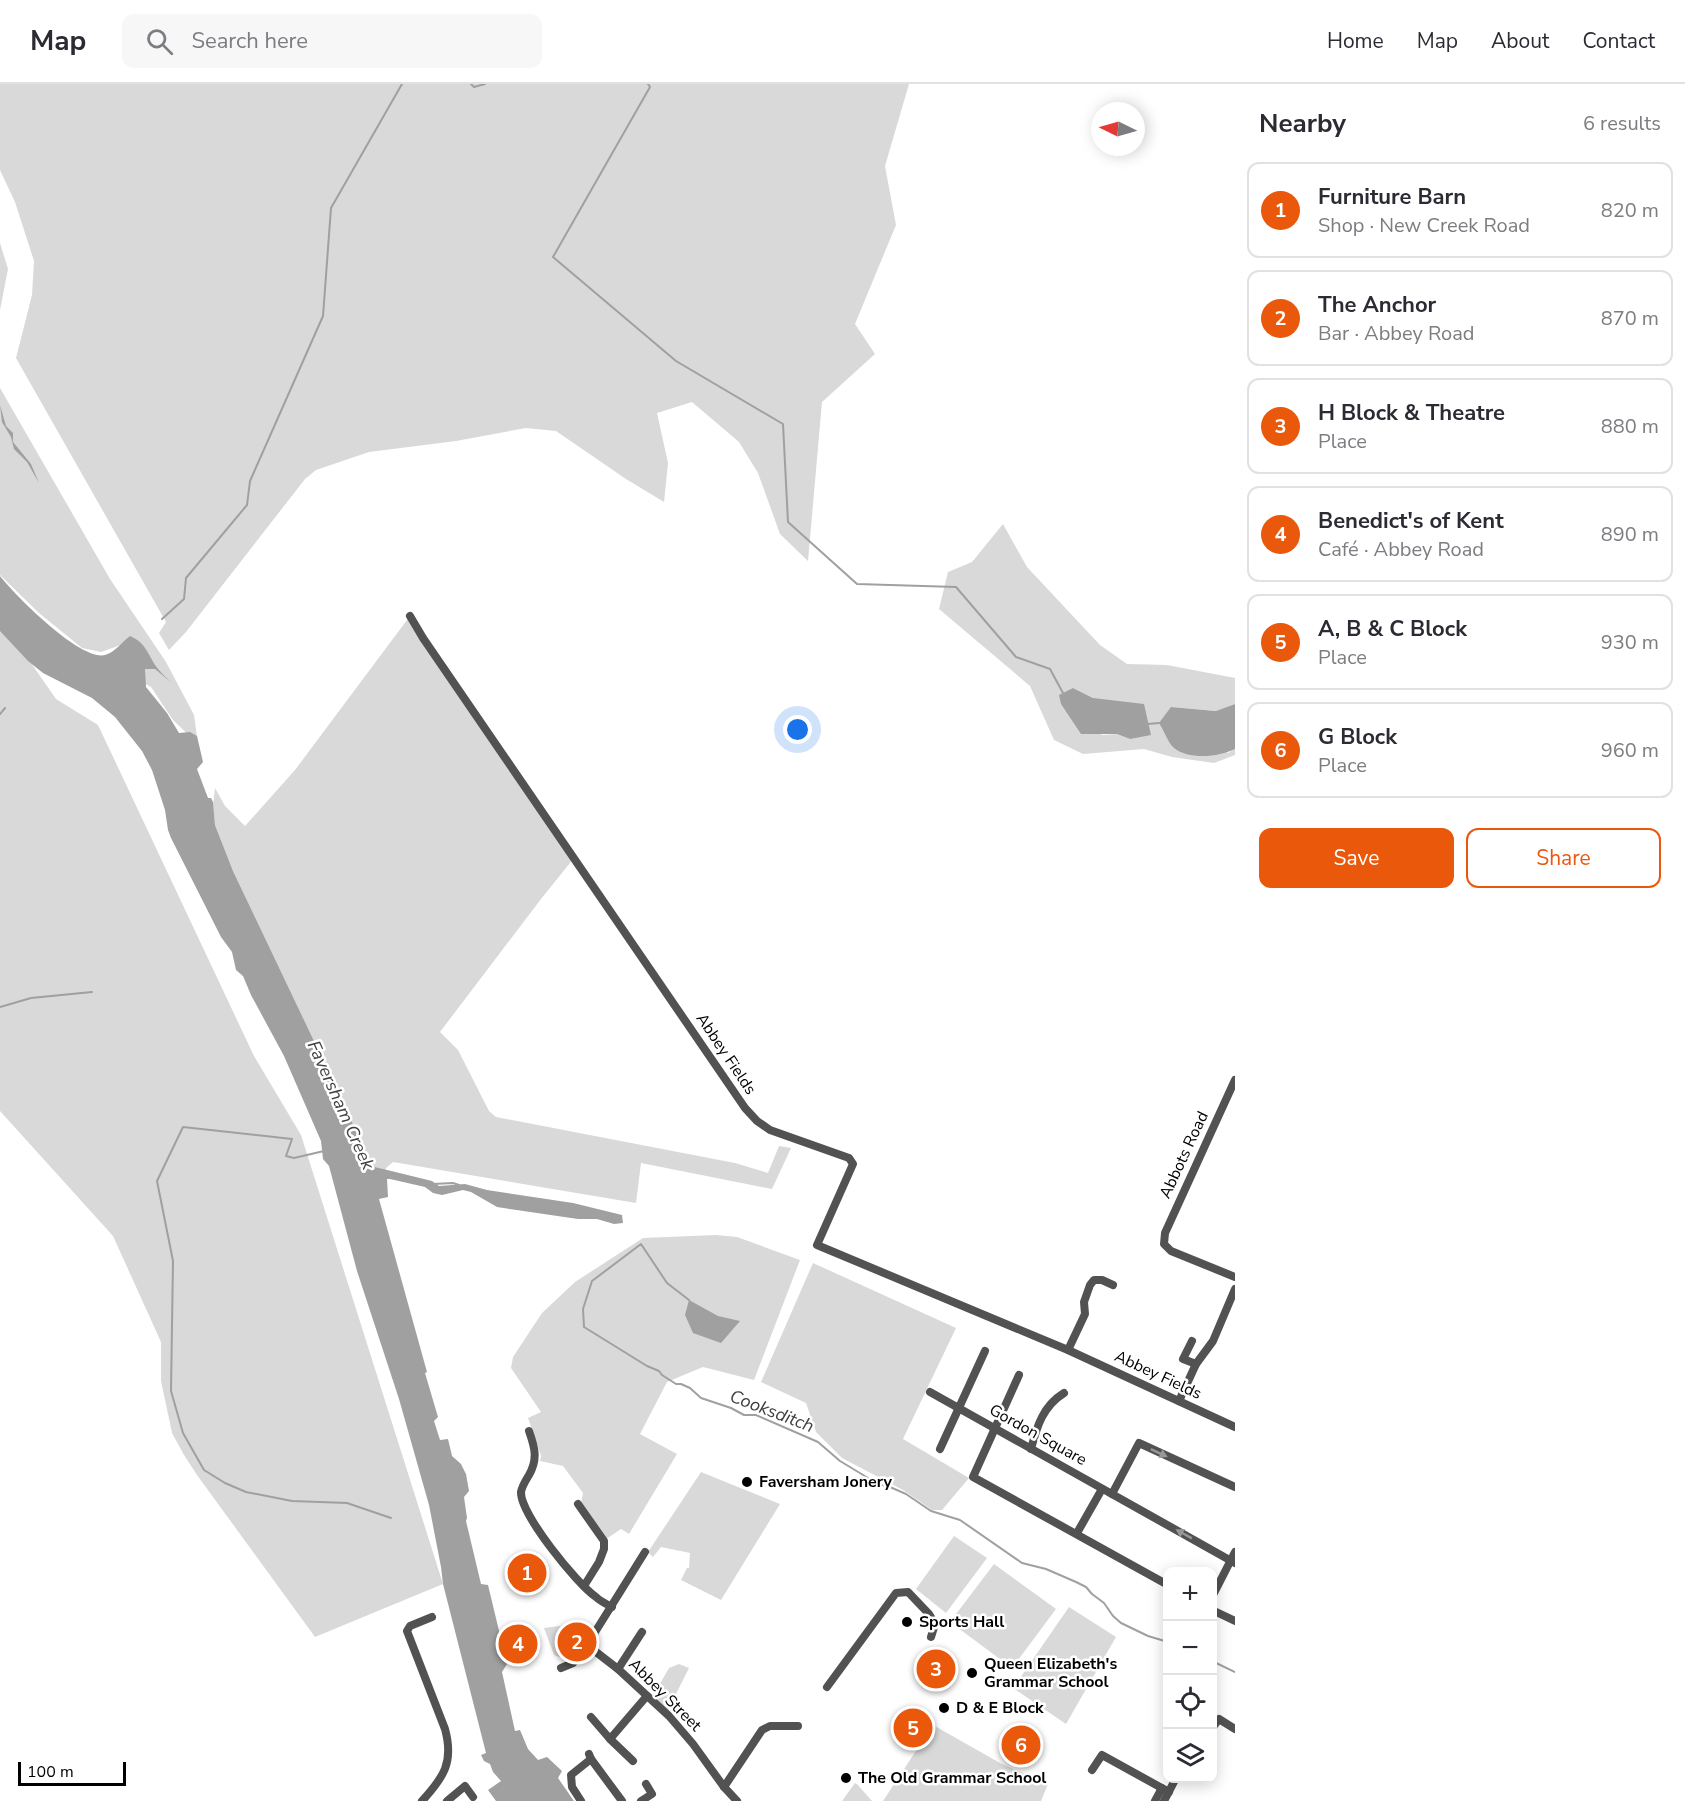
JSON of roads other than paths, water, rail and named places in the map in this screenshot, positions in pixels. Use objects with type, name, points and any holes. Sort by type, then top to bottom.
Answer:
[{"type":"street","name":"Abbey Fields","points":[[410,616],[745,1108],[757,1121],[770,1130],[849,1158],[853,1164],[817,1245],[1068,1350],[1235,1427]]},
{"type":"street","name":"Abbots Road","points":[[1235,1080],[1165,1233],[1164,1244],[1171,1251],[1235,1276]]},
{"type":"street","points":[[1068,1350],[1085,1314],[1084,1302],[1090,1285],[1094,1281],[1102,1280],[1113,1285]]},
{"type":"street","points":[[1179,1401],[1196,1364],[1213,1341],[1235,1289]]},
{"type":"street","points":[[1192,1341],[1183,1359],[1196,1364]]},
{"type":"street","points":[[940,1449],[985,1351]]},
{"type":"street","points":[[1019,1376],[974,1477],[1163,1583]]},
{"type":"street","name":"Gordon Square","points":[[930,1392],[1102,1489],[1234,1559]]},
{"type":"street","points":[[1031,1449],[1041,1417],[1053,1394],[1064,1393]]},
{"type":"street","points":[[529,1431],[536,1456],[522,1490],[524,1503],[550,1549],[594,1597],[612,1607]]},
{"type":"street","points":[[1112,1494],[1139,1443],[1235,1487]]},
{"type":"street","points":[[1077,1533],[1102,1489]]},
{"type":"street","points":[[578,1504],[604,1541],[600,1562],[584,1586]]},
{"type":"street","points":[[561,1668],[573,1663],[587,1646],[645,1552]]},
{"type":"street","points":[[1217,1588],[1234,1559]]},
{"type":"street","points":[[827,1687],[896,1593],[908,1592],[929,1614],[935,1624],[931,1637]]},
{"type":"street","points":[[1217,1612],[1235,1621]]},
{"type":"street","points":[[424,1799],[444,1773],[449,1755],[449,1743],[407,1630],[410,1626],[432,1617]]},
{"type":"street","points":[[618,1669],[642,1632]]},
{"type":"street","name":"Abbey Street","points":[[587,1646],[618,1669],[669,1716],[737,1801]]},
{"type":"street","points":[[610,1738],[646,1697]]},
{"type":"street","points":[[591,1717],[633,1761]]},
{"type":"street","points":[[1217,1722],[1219,1719],[1235,1729]]},
{"type":"street","points":[[724,1787],[762,1730],[770,1726],[794,1726]]},
{"type":"street","points":[[1092,1770],[1102,1755],[1166,1790]]},
{"type":"street","points":[[581,1801],[572,1787],[571,1775],[590,1757],[622,1801]]},
{"type":"street","points":[[1155,1801],[1172,1783]]},
{"type":"street","points":[[641,1801],[652,1794],[646,1784]]},
{"type":"street","points":[[447,1801],[465,1786],[474,1797]]},
{"type":"street","points":[[1164,1801],[1166,1790]]},
{"type":"water","points":[[0,405],[6,426],[13,433],[13,442],[31,464],[39,483],[27,462],[14,449],[11,437],[2,422]]},
{"type":"water","name":"Faversham Creek","points":[[0,576],[49,625],[80,648],[94,654],[105,655],[130,636],[144,646],[158,669],[172,683],[155,669],[145,669],[146,687],[167,713],[179,733],[190,732],[197,736],[203,762],[197,769],[208,798],[211,798],[213,802],[215,825],[233,871],[369,1161],[375,1167],[432,1181],[439,1186],[465,1184],[487,1190],[573,1203],[622,1215],[623,1223],[614,1224],[597,1219],[578,1219],[497,1207],[471,1192],[463,1190],[442,1195],[433,1193],[425,1187],[390,1179],[387,1179],[388,1197],[379,1199],[427,1372],[425,1373],[438,1417],[434,1421],[440,1440],[448,1439],[452,1456],[461,1464],[466,1474],[469,1491],[464,1497],[466,1521],[481,1584],[488,1585],[507,1664],[502,1672],[515,1731],[520,1730],[528,1749],[538,1760],[547,1757],[562,1771],[558,1778],[574,1801],[496,1801],[488,1790],[501,1781],[481,1755],[486,1753],[443,1584],[429,1505],[399,1399],[357,1271],[329,1166],[323,1159],[321,1141],[284,1056],[243,976],[236,970],[232,952],[221,937],[171,838],[152,770],[142,751],[115,717],[92,698],[43,673],[28,661],[0,631]]},
{"type":"water","points":[[1073,688],[1093,698],[1144,704],[1151,735],[1130,739],[1117,734],[1081,734],[1061,704],[1059,695]]},
{"type":"water","points":[[1235,704],[1235,749],[1221,754],[1196,756],[1180,752],[1172,746],[1159,723],[1171,707],[1216,711]]},
{"type":"water","points":[[689,1300],[718,1316],[740,1321],[721,1343],[693,1333],[685,1315]]},
{"type":"waterway","points":[[162,619],[184,599],[186,578],[247,505],[250,481],[323,316],[331,208],[402,84]]},
{"type":"waterway","points":[[471,84],[474,87],[485,84]]},
{"type":"waterway","points":[[648,84],[650,87],[553,257],[676,361],[783,424],[788,522],[857,584],[956,587],[1016,657],[1050,669],[1063,693]]},
{"type":"waterway","points":[[0,714],[5,708]]},
{"type":"waterway","points":[[1148,724],[1159,723]]},
{"type":"waterway","points":[[0,1007],[31,998],[92,992]]},
{"type":"waterway","points":[[324,1151],[294,1158],[286,1156],[292,1139],[183,1127],[157,1181],[173,1261],[171,1391],[183,1433],[204,1470],[225,1483],[246,1492],[292,1501],[347,1503],[391,1518]]},
{"type":"waterway","points":[[433,1184],[459,1185]]},
{"type":"waterway","name":"Cooksditch","points":[[689,1300],[667,1283],[641,1244],[592,1281],[583,1309],[584,1327],[659,1371],[676,1384],[690,1388],[701,1398],[744,1415],[756,1415],[818,1442],[840,1461],[878,1484],[906,1494],[931,1511],[960,1520],[1022,1563],[1046,1569],[1086,1587],[1121,1623],[1163,1640]]},
{"type":"waterway","name":"Cooksditch","points":[[1217,1663],[1235,1672]]},
{"type":"place","name":"Faversham Jonery","points":[[747,1482]]},
{"type":"place","name":"Furniture Barn","points":[[527,1573]]},
{"type":"place","name":"Sports Hall","points":[[907,1622]]},
{"type":"place","name":"The Anchor","points":[[577,1642]]},
{"type":"place","name":"Benedict's of Kent","points":[[518,1644]]},
{"type":"place","name":"H Block & Theatre","points":[[936,1669]]},
{"type":"place","name":"Queen Elizabeth's Grammar School","points":[[972,1673]]},
{"type":"place","name":"D & E Block","points":[[944,1708]]},
{"type":"place","name":"A, B & C Block","points":[[913,1728]]},
{"type":"place","name":"G Block","points":[[1021,1745]]},
{"type":"place","name":"The Old Grammar School","points":[[846,1778]]}]
